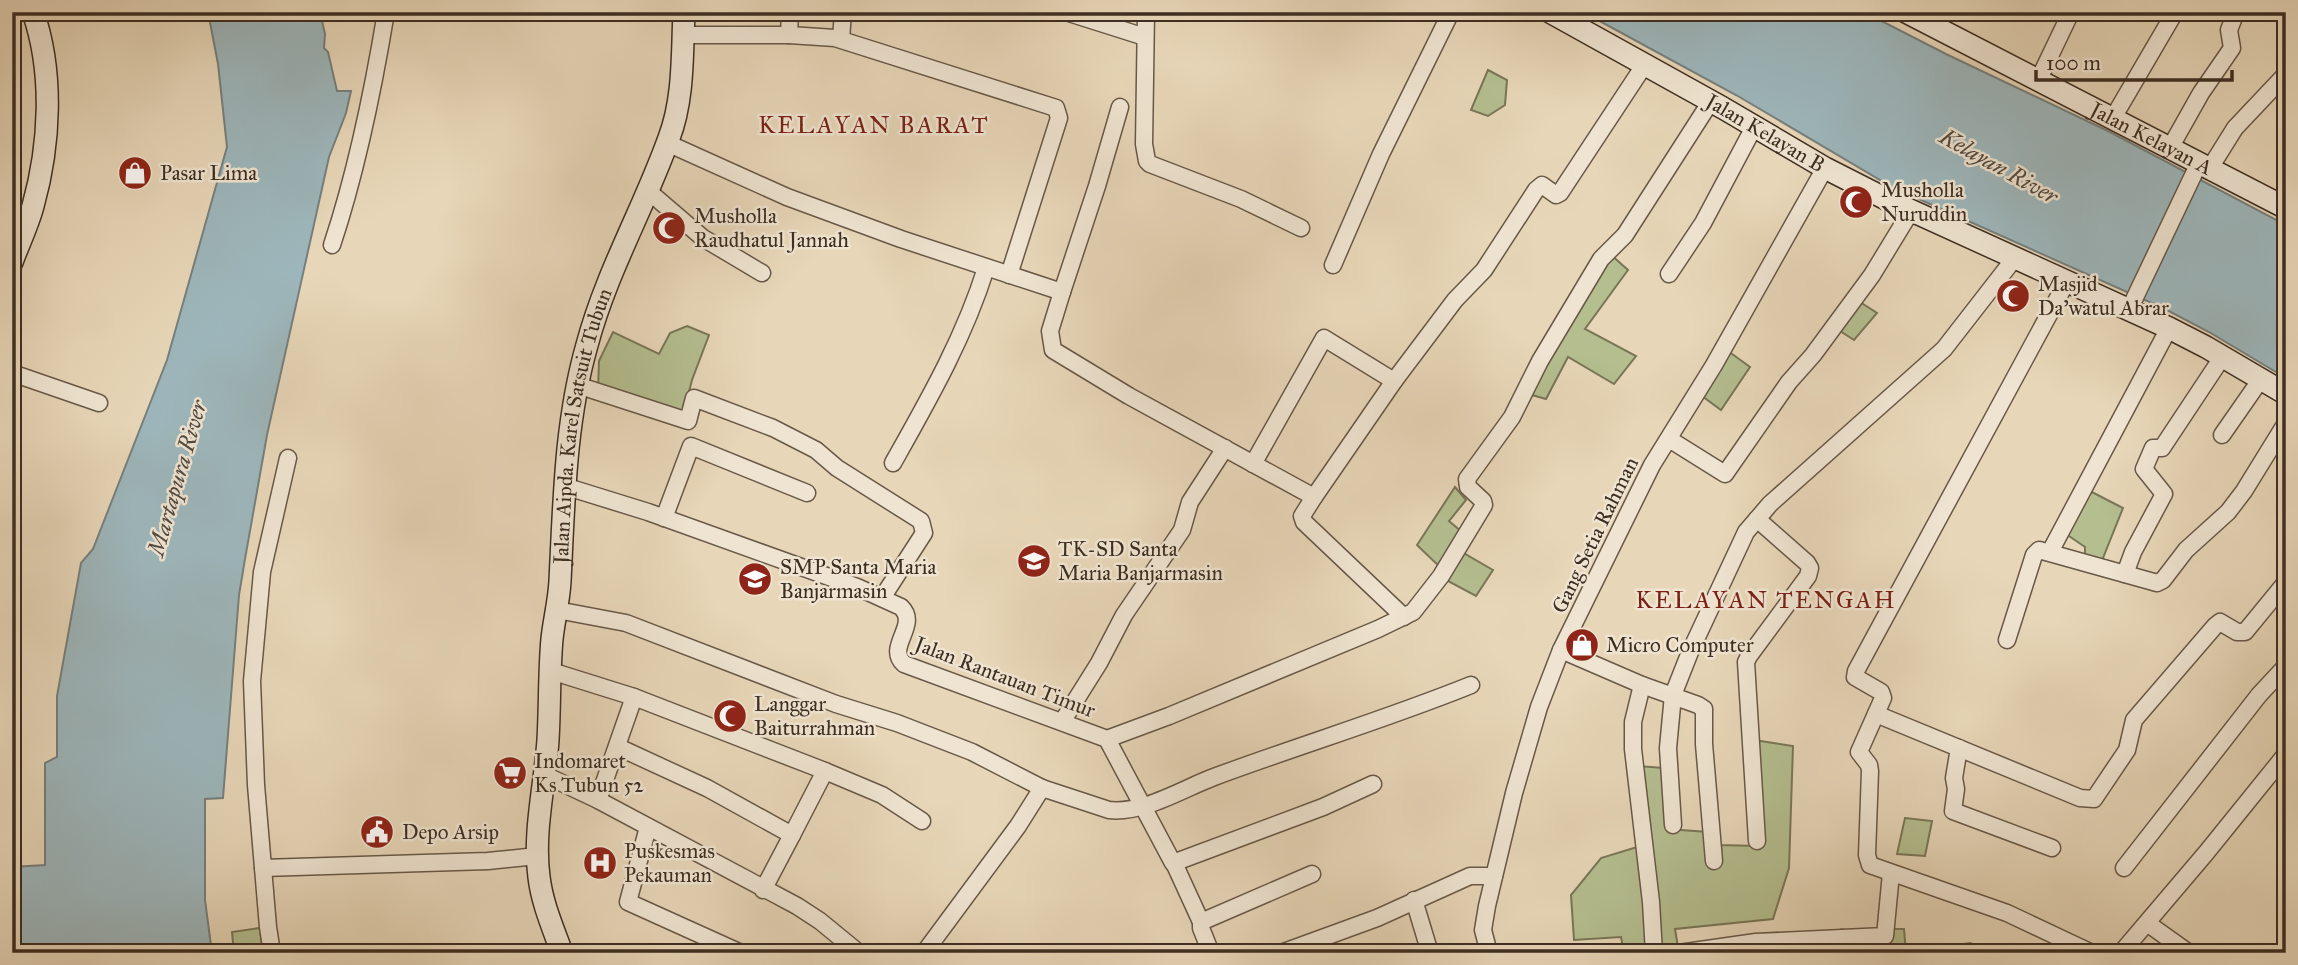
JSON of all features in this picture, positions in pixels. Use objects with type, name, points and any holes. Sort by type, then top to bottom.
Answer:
[{"type":"street","points":[[12,262],[32,208],[46,142],[45,75],[38,25],[33,12]]},
{"type":"street","points":[[332,245],[344,211],[376,76],[386,12]]},
{"type":"street","name":"Jalan Aipda. Karel Satsuit Tubun","points":[[562,953],[545,905],[537,856],[557,611],[564,486],[577,385],[587,343],[605,292],[667,143],[677,108],[684,12]]},
{"type":"street","points":[[789,35],[790,12]]},
{"type":"street","points":[[841,39],[843,12]]},
{"type":"street","points":[[1066,12],[1145,37]]},
{"type":"street","points":[[1146,12],[1144,144],[1147,161],[1241,199],[1301,228]]},
{"type":"street","points":[[1333,265],[1381,154],[1451,12]]},
{"type":"street","name":"Jalan Kelayan B","points":[[1550,12],[1825,168],[2066,283],[2131,306],[2286,394]]},
{"type":"street","name":"Jalan Kelayan A","points":[[1906,12],[2286,208]]},
{"type":"street","points":[[2039,79],[2071,12]]},
{"type":"street","points":[[2113,118],[2175,12]]},
{"type":"street","points":[[2170,148],[2201,93],[2232,48],[2229,30],[2236,12]]},
{"type":"street","points":[[683,35],[789,35],[841,39],[1056,108],[1059,118],[1009,275]]},
{"type":"street","points":[[1645,64],[1560,193],[1556,195],[1542,185],[1536,190],[1484,270],[1455,300],[1394,381],[1302,516],[1304,522],[1404,617],[1413,612],[1427,596],[1484,505],[1468,487],[1467,479],[1512,417],[1540,361],[1601,259],[1625,235],[1711,101]]},
{"type":"street","points":[[2131,306],[2202,167],[2286,74]]},
{"type":"street","points":[[1120,107],[1050,331],[1053,350],[1129,396],[1314,497]]},
{"type":"street","points":[[1669,274],[1703,223],[1754,127]]},
{"type":"street","points":[[667,143],[787,197],[986,268],[1062,292]]},
{"type":"street","name":"Gang Setia Rahman","points":[[1489,953],[1483,930],[1494,876],[1539,706],[1562,650],[1652,466],[1721,354],[1825,168]]},
{"type":"street","points":[[647,190],[703,238],[762,273]]},
{"type":"street","points":[[1669,439],[1725,474],[1782,393],[1872,275],[1911,211]]},
{"type":"street","points":[[1673,825],[1668,748],[1673,695],[1746,532],[1770,504],[1944,349],[2014,258]]},
{"type":"street","points":[[893,463],[953,354],[976,300],[986,268]]},
{"type":"street","points":[[2066,283],[1856,671],[1856,679],[1883,695],[1883,701],[1859,752],[1869,765],[1870,771],[1867,855],[1871,867],[2007,913],[2092,953]]},
{"type":"street","points":[[2050,552],[2169,328]]},
{"type":"street","points":[[1253,464],[1324,338],[1394,381]]},
{"type":"street","points":[[2124,574],[2164,494],[2144,469],[2153,448],[2162,447],[2223,356]]},
{"type":"street","points":[[12,373],[99,403]]},
{"type":"street","points":[[2222,435],[2261,379]]},
{"type":"street","points":[[577,385],[688,421],[694,398],[772,428],[816,450],[836,468],[921,521],[924,533],[882,598]]},
{"type":"street","points":[[2007,640],[2034,555],[2042,549],[2157,583],[2163,580],[2186,550],[2235,503],[2286,423]]},
{"type":"street","points":[[664,518],[691,446],[807,493]]},
{"type":"street","points":[[1062,722],[1099,663],[1124,615],[1182,530],[1190,502],[1225,448]]},
{"type":"street","points":[[272,953],[256,785],[253,658],[262,572],[288,458]]},
{"type":"street","name":"Jalan Rantauan Timur","points":[[564,486],[664,518],[882,598],[901,607],[908,616],[897,653],[904,664],[1107,738],[1169,716],[1404,617]]},
{"type":"street","points":[[1756,519],[1807,562],[1810,568],[1808,576],[1746,662],[1757,841]]},
{"type":"street","points":[[1876,714],[2080,798],[2094,799],[2127,750],[2134,720],[2215,625],[2220,622],[2237,632],[2245,632],[2286,582]]},
{"type":"street","points":[[557,611],[626,623],[836,704],[897,723],[972,752],[1042,788],[1109,810],[1129,811],[1142,807],[1213,778],[1471,685]]},
{"type":"street","points":[[1562,650],[1642,685],[1698,705],[1705,711],[1704,744],[1714,861]]},
{"type":"street","points":[[2124,868],[2259,695],[2286,666]]},
{"type":"street","points":[[551,671],[634,697],[825,771],[882,795],[922,821]]},
{"type":"street","points":[[1642,685],[1633,722],[1633,749],[1651,902],[1654,953]]},
{"type":"street","points":[[598,800],[634,697]]},
{"type":"street","points":[[1107,738],[1169,859],[1174,863],[1201,922],[1211,953]]},
{"type":"street","points":[[618,747],[707,788],[792,835]]},
{"type":"street","points":[[1959,748],[1954,778],[1956,789],[1953,811],[2052,848]]},
{"type":"street","points":[[2122,953],[2286,754]]},
{"type":"street","points":[[763,890],[825,771]]},
{"type":"street","points":[[545,775],[598,800],[797,906],[859,953]]},
{"type":"street","points":[[1174,863],[1323,807],[1373,784]]},
{"type":"street","points":[[924,953],[1018,826],[1042,788]]},
{"type":"street","points":[[648,827],[628,902],[741,953]]},
{"type":"street","points":[[263,868],[488,861],[537,856]]},
{"type":"street","points":[[1678,953],[1756,942],[1843,945],[1885,936],[1891,873]]},
{"type":"street","points":[[1201,922],[1312,874]]},
{"type":"street","points":[[1281,953],[1377,918],[1470,876],[1494,876]]},
{"type":"street","points":[[1414,900],[1430,953]]},
{"type":"street","points":[[2147,923],[2189,953]]},
{"type":"green space","points":[[1488,70],[1507,80],[1505,105],[1488,116],[1471,110]]},
{"type":"green space","points":[[1610,254],[1628,270],[1585,329],[1636,356],[1614,384],[1568,357],[1546,399],[1532,395],[1539,373]]},
{"type":"green space","points":[[1860,302],[1877,313],[1854,340],[1837,329]]},
{"type":"green space","points":[[687,326],[709,335],[692,380],[683,415],[598,391],[599,361],[613,332],[659,354],[670,333]]},
{"type":"green space","points":[[1728,351],[1750,367],[1721,410],[1702,396]]},
{"type":"green space","points":[[1455,487],[1466,500],[1449,521],[1462,532],[1455,548],[1493,570],[1476,596],[1448,581],[1440,567],[1417,545]]},
{"type":"green space","points":[[2088,490],[2123,508],[2101,563],[2085,557],[2085,547],[2066,534]]},
{"type":"green space","points":[[1754,740],[1793,746],[1789,868],[1773,919],[1675,929],[1679,953],[1624,953],[1621,937],[1574,940],[1571,895],[1601,858],[1647,844],[1638,766],[1664,768],[1668,829],[1708,832],[1719,845],[1758,846]]},
{"type":"green space","points":[[1905,818],[1932,821],[1925,856],[1897,854]]},
{"type":"green space","points":[[260,928],[263,953],[234,953],[232,932]]},
{"type":"green space","points":[[1889,929],[1904,929],[1906,953],[1878,953],[1879,944]]},
{"type":"green space","points":[[1970,943],[1994,953],[1945,953],[1943,947]]},
{"type":"water","name":"Martapura River","points":[[208,12],[320,12],[325,34],[324,48],[328,52],[337,91],[351,91],[346,113],[329,157],[267,435],[239,595],[223,798],[205,799],[205,900],[212,953],[16,953],[12,935],[12,867],[45,865],[45,763],[57,757],[57,696],[81,563],[93,549],[167,360],[227,147],[218,64]]},
{"type":"water","name":"Kelayan River","points":[[1583,12],[1864,12],[2108,131],[2286,225],[2286,378],[2165,309],[1892,187],[1736,95]]},
{"type":"place","name":"Pasar Lima","points":[[135,173]]},
{"type":"place","name":"Musholla Nuruddin","points":[[1856,202]]},
{"type":"place","name":"Musholla Raudhatul Jannah","points":[[669,228]]},
{"type":"place","name":"Masjid Da'watul Abrar","points":[[2013,296]]},
{"type":"place","name":"TK-SD Santa Maria Banjarmasin","points":[[1034,561]]},
{"type":"place","name":"SMP Santa Maria Banjarmasin","points":[[755,579]]},
{"type":"place","name":"Micro Computer","points":[[1582,645]]},
{"type":"place","name":"Langgar Baiturrahman","points":[[730,716]]},
{"type":"place","name":"Indomaret Ks Tubun 52","points":[[510,773]]},
{"type":"place","name":"Depo Arsip","points":[[377,832]]},
{"type":"place","name":"Puskesmas Pekauman","points":[[600,863]]},
{"type":"district","name":"KELAYAN BARAT","points":[[874,125]]},
{"type":"district","name":"KELAYAN TENGAH","points":[[1766,600]]}]
